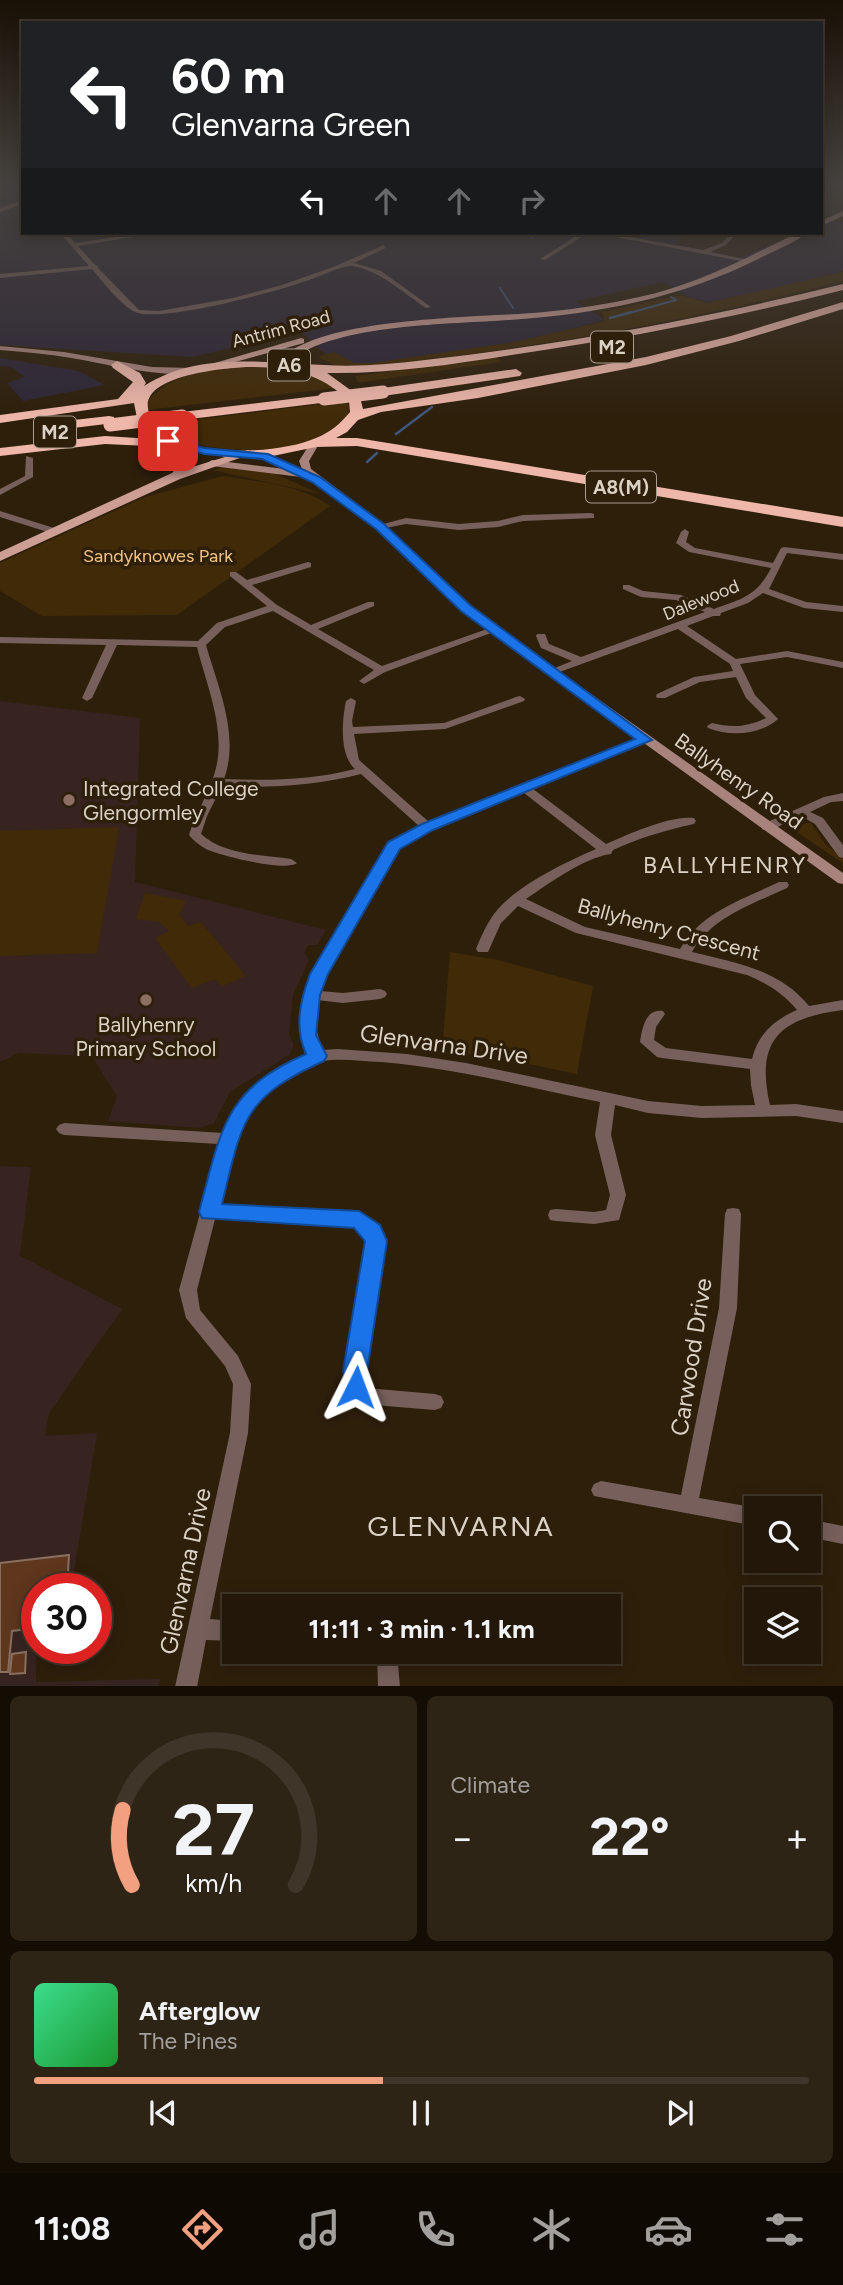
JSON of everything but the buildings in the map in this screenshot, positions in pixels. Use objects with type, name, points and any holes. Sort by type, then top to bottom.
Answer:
[{"type":"highway","points":[[296,367],[369,371],[532,349],[706,319],[843,289]]},
{"type":"highway","name":"M2","points":[[380,388],[673,335],[843,289]]},
{"type":"highway","points":[[0,452],[122,440],[250,453],[315,443],[340,432],[355,418],[370,410],[490,392],[646,361],[745,336],[843,303]]},
{"type":"highway","name":"M2","points":[[0,433],[322,396],[643,350],[843,303]]},
{"type":"highway","name":"A6","points":[[145,393],[170,377],[206,367],[248,363],[296,367],[327,376],[342,386],[356,403],[355,418]]},
{"type":"highway","name":"M2","points":[[102,405],[127,397],[139,387],[136,376],[122,366]]},
{"type":"highway","points":[[0,419],[133,400],[145,393]]},
{"type":"highway","points":[[145,393],[139,409],[149,427],[160,437],[179,445]]},
{"type":"highway","name":"A8(M)","points":[[355,418],[371,433],[417,446],[843,514]]},
{"type":"highway","name":"M2","points":[[0,439],[109,422]]},
{"type":"highway","name":"A8(M)","points":[[315,443],[357,443],[843,522]]},
{"type":"main road","name":"Antrim Road","points":[[206,367],[362,327],[555,309],[624,298],[739,263]]},
{"type":"main road","name":"Antrim Road","points":[[296,367],[286,363],[286,357],[341,337],[393,327],[625,303],[691,286],[740,263]]},
{"type":"main road","points":[[0,348],[63,354],[164,371],[192,370]]},
{"type":"main road","points":[[122,366],[143,379],[145,393]]},
{"type":"main road","points":[[315,443],[304,461],[307,470],[316,480]]},
{"type":"main road","points":[[176,476],[190,460],[179,445]]},
{"type":"main road","points":[[0,556],[176,476],[250,453]]},
{"type":"main road","name":"Ballyhenry Road","points":[[250,453],[270,458],[316,480],[380,526],[466,608],[494,630],[843,880]]},
{"type":"main road","points":[[212,463],[300,474]]},
{"type":"street","points":[[92,263],[137,310],[157,312],[270,291],[350,264],[379,272],[428,307]]},
{"type":"street","points":[[0,276],[96,267]]},
{"type":"street","points":[[0,492],[29,477],[29,458]]},
{"type":"street","points":[[0,514],[54,531]]},
{"type":"street","points":[[380,526],[406,521],[458,527],[498,524],[523,518],[591,516]]},
{"type":"street","points":[[685,532],[681,544],[684,547],[776,566],[784,550],[843,557]]},
{"type":"street","points":[[245,584],[308,565]]},
{"type":"street","name":"Dalewood","points":[[550,672],[717,614],[763,590],[776,566]]},
{"type":"street","points":[[233,575],[274,607],[381,670]]},
{"type":"street","points":[[626,587],[641,594],[678,597],[717,614]]},
{"type":"street","points":[[763,590],[804,605],[843,609]]},
{"type":"street","points":[[309,629],[371,604]]},
{"type":"street","points":[[0,640],[201,644],[221,625],[274,607]]},
{"type":"street","points":[[681,626],[734,662],[750,696],[773,719],[762,725],[737,730],[720,730],[712,726]]},
{"type":"street","points":[[364,681],[381,670],[494,630]]},
{"type":"street","points":[[541,636],[545,646],[582,661]]},
{"type":"street","points":[[88,698],[113,642]]},
{"type":"street","points":[[201,644],[221,734],[223,762],[217,782],[198,821],[195,835],[200,842],[218,849],[291,863]]},
{"type":"street","points":[[734,662],[787,654],[843,665]]},
{"type":"street","points":[[661,696],[698,679],[740,673]]},
{"type":"street","points":[[348,731],[445,726],[520,699]]},
{"type":"street","points":[[351,701],[348,731],[353,761],[360,771],[427,827]]},
{"type":"street","points":[[317,1056],[307,1035],[311,995],[329,953],[393,845],[427,827],[645,740]]},
{"type":"street","points":[[217,782],[293,785],[320,782],[360,771]]},
{"type":"street","points":[[524,787],[607,851]]},
{"type":"street","points":[[767,827],[828,799],[843,797]]},
{"type":"street","points":[[802,812],[819,821],[843,853]]},
{"type":"street","points":[[482,949],[494,923],[517,900],[575,864],[671,823],[690,821]]},
{"type":"street","points":[[684,954],[690,941],[704,924],[783,886]]},
{"type":"street","name":"Ballyhenry Crescent","points":[[517,900],[581,930],[751,971],[774,981],[804,1009]]},
{"type":"street","name":"Glenvarna Drive","points":[[311,995],[343,998],[380,994]]},
{"type":"street","points":[[763,1109],[757,1087],[757,1065],[766,1036],[804,1009],[843,1004]]},
{"type":"street","points":[[658,1014],[649,1026],[647,1042],[653,1048],[662,1052],[757,1065]]},
{"type":"street","name":"Glenvarna Drive","points":[[186,1686],[239,1433],[242,1384],[232,1362],[192,1313],[188,1290],[228,1139],[248,1099],[283,1071],[317,1056],[338,1054],[429,1062],[539,1082],[608,1100],[648,1107],[702,1112],[763,1109],[843,1117]]},
{"type":"street","points":[[556,1215],[594,1218],[613,1215],[618,1195],[603,1135],[608,1100]]},
{"type":"street","points":[[64,1129],[228,1139]]},
{"type":"street","points":[[210,1212],[359,1220],[367,1225],[376,1241],[355,1371],[356,1387],[361,1396],[435,1402]]},
{"type":"street","name":"Carwood Drive","points":[[688,1506],[709,1414],[728,1308],[733,1214]]},
{"type":"street","points":[[601,1490],[744,1515]]},
{"type":"street","points":[[821,1531],[843,1535]]},
{"type":"street","points":[[198,1629],[222,1630]]},
{"type":"street","points":[[388,1664],[389,1686]]},
{"type":"shaded area","points":[[0,263],[843,263],[843,271],[708,302],[689,297],[663,282],[576,301],[605,320],[527,340],[356,366],[331,359],[301,332],[192,357],[0,345]]},
{"type":"shaded area","points":[[0,358],[79,371],[105,385],[23,401],[7,383],[25,377],[11,367],[0,366]]},
{"type":"shaded area","points":[[0,701],[140,718],[135,882],[326,930],[317,945],[308,945],[304,953],[309,960],[293,995],[289,1034],[294,1045],[289,1055],[230,1092],[214,1123],[200,1128],[108,1121],[117,1096],[92,1056],[19,1053],[0,1062]]},
{"type":"shaded area","points":[[0,1166],[31,1167],[20,1256],[122,1309],[49,1413],[45,1436],[97,1433],[74,1573],[21,1573],[21,1664],[36,1664],[36,1682],[160,1679],[158,1686],[0,1686]]},
{"type":"green space","points":[[843,272],[843,281],[783,296],[723,310],[540,344],[355,367],[337,366],[318,357],[334,352],[354,363],[372,363],[515,342],[605,321],[602,312],[681,295],[707,303]]},
{"type":"green space","points":[[498,357],[501,362],[364,382],[358,382],[355,376]]},
{"type":"green space","points":[[245,366],[300,371],[336,388],[147,410],[149,400],[158,391],[181,378],[206,371]]},
{"type":"green space","points":[[346,401],[350,408],[339,426],[319,439],[291,447],[227,449],[171,436],[154,425]]},
{"type":"green space","points":[[222,467],[274,473],[320,494],[213,470]]},
{"type":"green space","name":"Sandyknowes Park","points":[[223,476],[292,488],[330,506],[177,615],[42,616],[0,591],[0,563],[145,497]]},
{"type":"green space","points":[[810,822],[826,845],[843,858],[843,863],[795,831],[795,827]]},
{"type":"green space","points":[[119,827],[97,953],[0,956],[0,831]]},
{"type":"green space","points":[[145,893],[186,901],[179,915],[188,926],[201,922],[246,976],[222,986],[215,979],[192,988],[155,938],[169,931],[159,922],[136,919]]},
{"type":"green space","points":[[450,952],[498,960],[593,986],[577,1074],[499,1058],[442,1051]]},
{"type":"waterway","points":[[500,288],[513,308]]},
{"type":"waterway","points":[[626,314],[676,300],[671,297]]},
{"type":"waterway","points":[[610,318],[632,312]]},
{"type":"waterway","points":[[396,434],[432,407]]},
{"type":"waterway","points":[[367,462],[377,453]]},
{"type":"place","name":"Integrated College Glengormley","points":[[69,800]]},
{"type":"place","name":"Ballyhenry Primary School","points":[[146,1000]]},
{"type":"district","name":"BALLYHENRY","points":[[725,865]]},
{"type":"district","name":"GLENVARNA","points":[[461,1526]]},
{"type":"route","points":[[168,441],[204,451],[264,456],[316,480],[380,526],[466,608],[645,740],[427,827],[393,845],[329,953],[311,995],[307,1035],[317,1056],[283,1071],[248,1099],[239,1114],[228,1139],[210,1212],[359,1220],[372,1231],[376,1241],[355,1371],[356,1387]]}]
